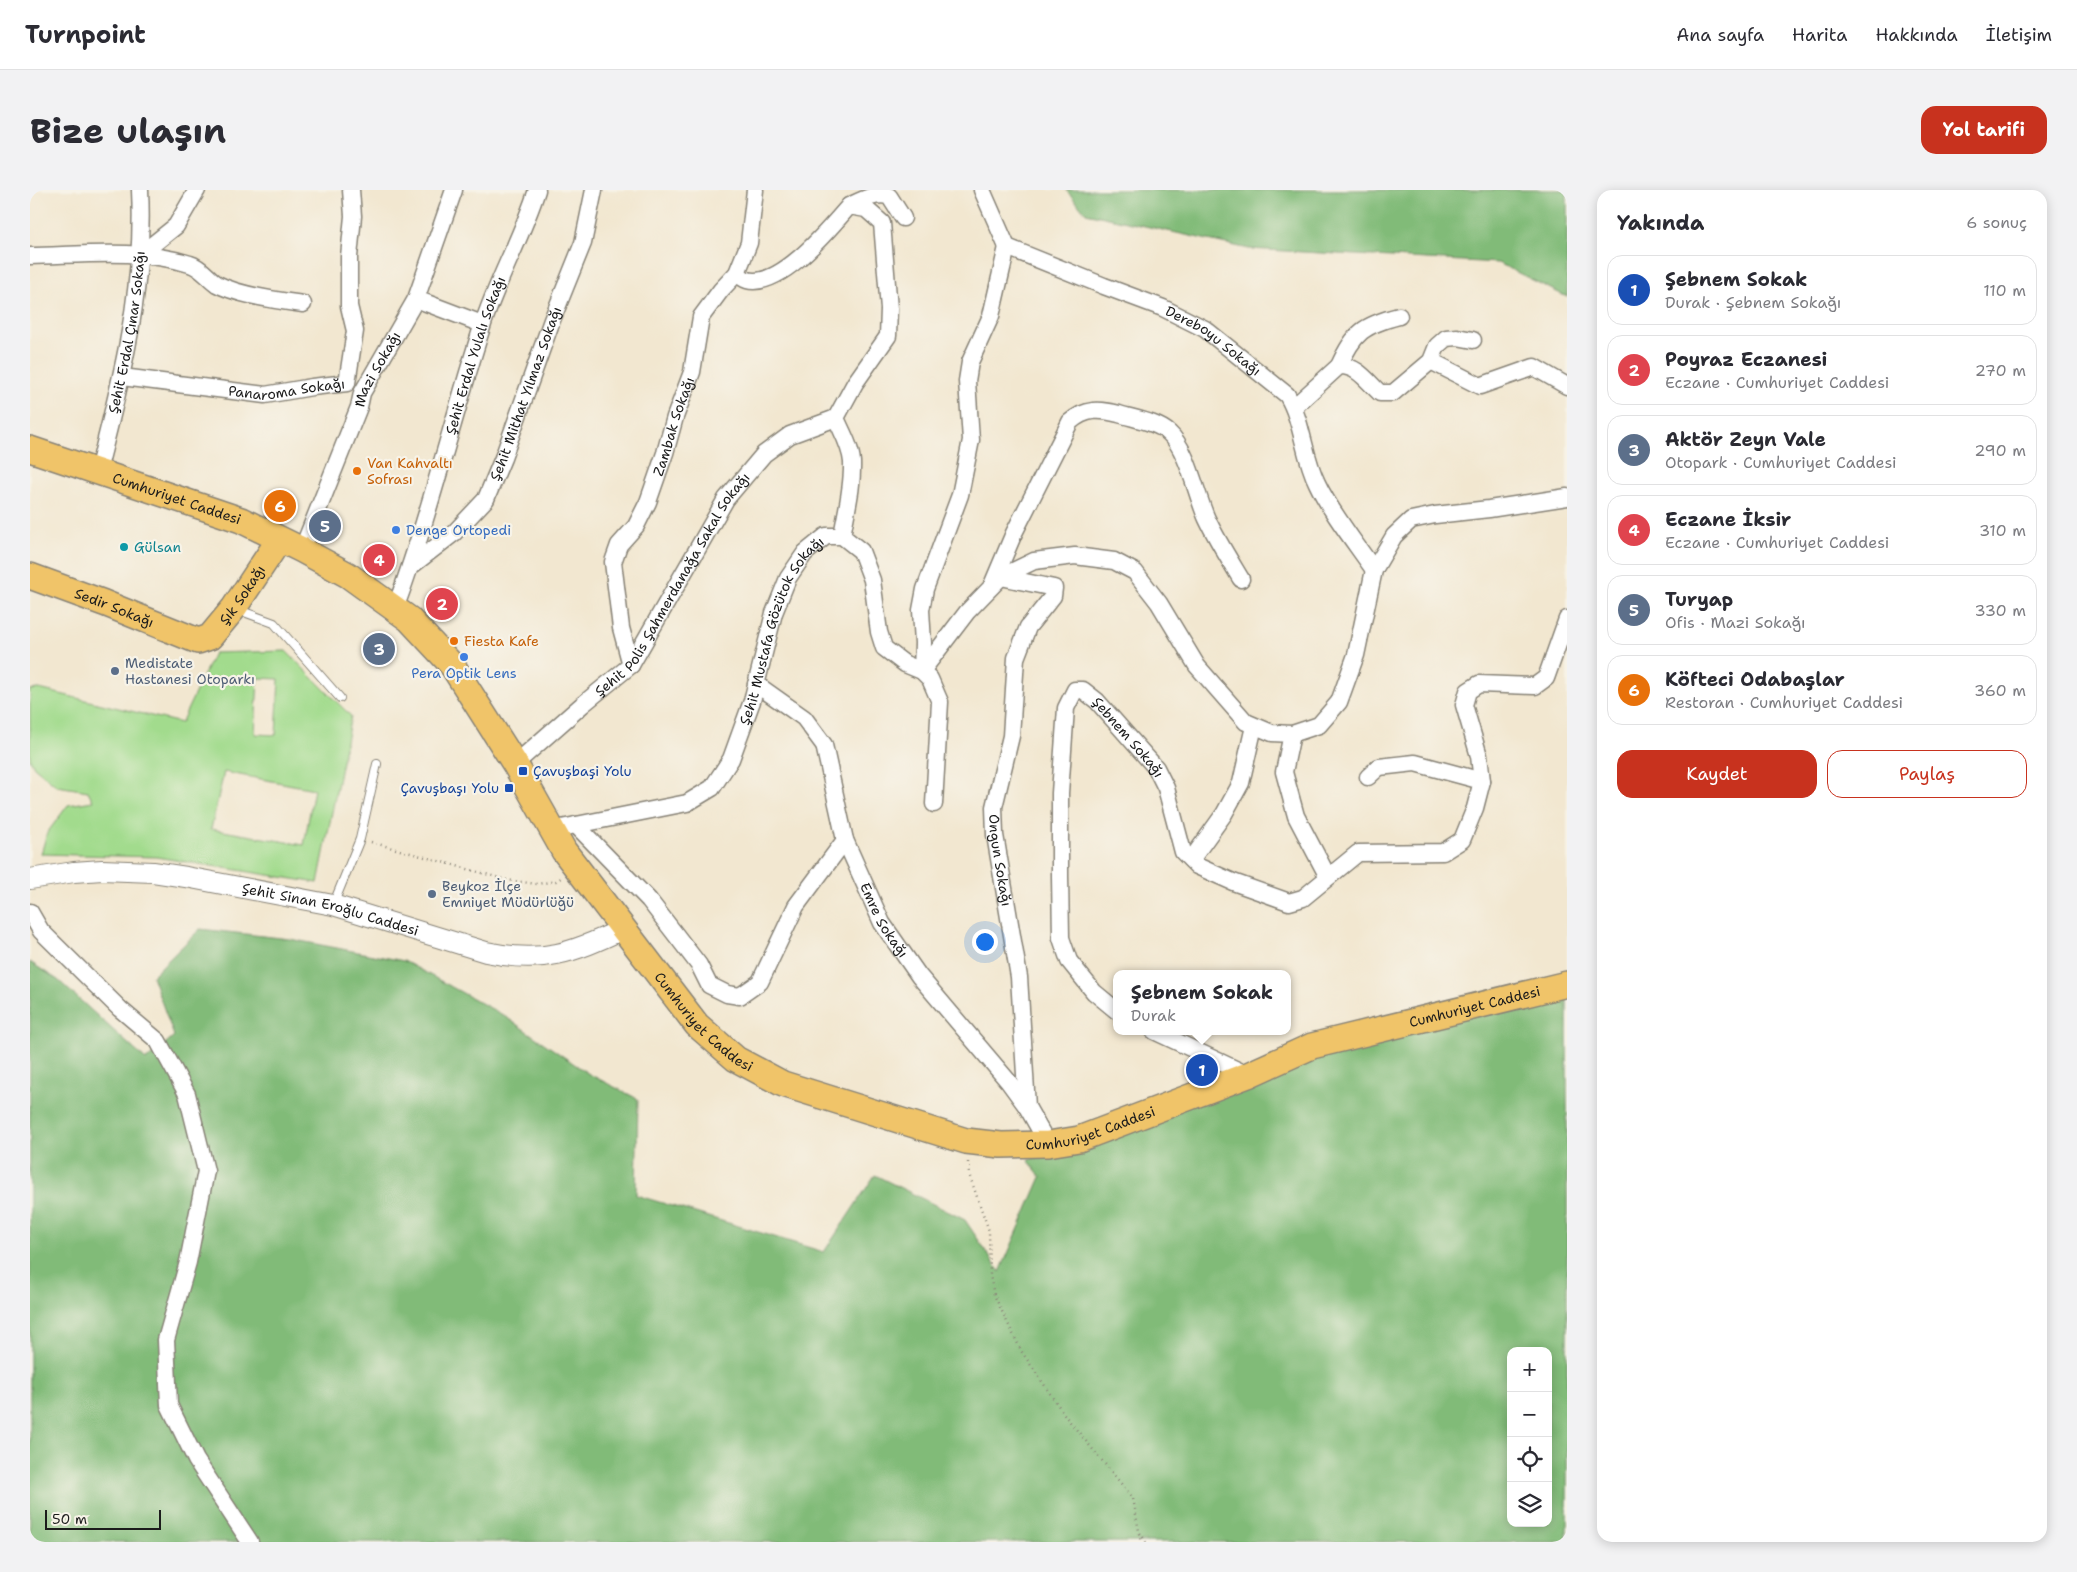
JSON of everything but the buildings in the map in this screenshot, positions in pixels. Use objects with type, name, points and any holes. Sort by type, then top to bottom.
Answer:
[{"type":"main road","name":"Cumhuriyet Caddesi","points":[[30,449],[241,520],[348,575],[409,620],[452,665],[514,764],[552,830],[623,929],[697,1025],[736,1060],[782,1084],[966,1141],[1001,1145],[1048,1144],[1079,1139],[1248,1075],[1312,1046],[1567,984]]},
{"type":"main road","name":"Şık Sokağı","points":[[198,641],[210,637],[234,608],[279,540]]},
{"type":"main road","name":"Sedir Sokağı","points":[[30,576],[104,603],[198,641]]},
{"type":"street","name":"Şehit Erdal Çınar Sokağı","points":[[98,471],[122,377],[134,317],[141,254],[140,190]]},
{"type":"street","points":[[141,254],[176,226],[197,190]]},
{"type":"street","name":"Panaroma Sokağı","points":[[122,377],[265,395],[347,383],[355,331],[349,306],[349,258],[353,216],[351,190]]},
{"type":"street","name":"Mazi Sokağı","points":[[302,550],[362,393],[416,299],[454,190]]},
{"type":"street","name":"Şehit Erdal Yulalı Sokağı","points":[[395,609],[410,567],[482,324],[530,213],[537,190]]},
{"type":"street","name":"Şehit Mithat Yılmaz Sokağı","points":[[410,567],[454,533],[486,498],[503,458],[552,320],[582,243],[594,190]]},
{"type":"street","name":"Zambak Sokağı","points":[[631,665],[621,628],[613,562],[619,544],[636,526],[648,502],[675,417],[692,372],[701,317],[720,290],[737,274],[750,243],[755,190]]},
{"type":"street","points":[[922,671],[921,610],[925,589],[960,495],[971,440],[967,381],[970,362],[990,316],[1007,247],[982,190]]},
{"type":"street","points":[[737,274],[746,280],[777,276],[815,242],[849,206],[866,198],[880,194],[889,196],[903,218]]},
{"type":"street","points":[[842,536],[851,486],[852,461],[845,437],[836,418],[855,383],[888,336],[890,309],[882,223],[866,209],[849,206]]},
{"type":"street","name":"Dereboyu Sokağı","points":[[1007,247],[1162,308],[1204,329],[1287,395],[1294,407],[1306,457],[1317,484],[1374,570]]},
{"type":"street","points":[[30,256],[141,254],[192,264],[217,284],[240,292],[303,304]]},
{"type":"street","points":[[416,299],[482,324]]},
{"type":"street","points":[[1294,407],[1339,366],[1347,348],[1361,331],[1376,322],[1399,316]]},
{"type":"street","points":[[1339,366],[1348,366],[1358,371],[1380,393],[1385,395],[1393,393],[1431,361],[1437,346],[1446,338],[1457,336],[1473,340]]},
{"type":"street","points":[[1431,361],[1480,386],[1534,367],[1567,386]]},
{"type":"street","points":[[347,383],[362,393]]},
{"type":"street","points":[[996,582],[1014,533],[1070,422],[1085,412],[1096,409],[1158,426],[1172,436],[1188,464],[1207,520],[1241,579]]},
{"type":"street","name":"Şehit Polis Şahmerdanağa Sakal Sokağı","points":[[514,764],[631,665],[726,498],[764,454],[790,435],[836,418]]},
{"type":"street","points":[[922,671],[967,612],[996,582],[1034,560],[1075,556],[1114,560],[1135,572],[1159,603],[1197,666],[1246,722],[1272,733],[1292,734],[1320,725],[1339,702],[1356,655],[1374,570],[1394,536],[1411,520],[1435,514],[1489,509],[1567,497]]},
{"type":"street","name":"Şehit Mustafa Gözütok Sokağı","points":[[552,830],[686,803],[712,788],[731,759],[752,701],[774,613],[788,578],[805,553],[826,536],[842,536],[861,552],[872,580],[879,632],[884,648],[906,664],[922,671],[930,679],[940,702],[934,804]]},
{"type":"street","name":"Ongun Sokağı","points":[[996,582],[1054,588],[1054,596],[1028,628],[1016,658],[1011,736],[994,807],[995,835],[1019,976],[1027,1107]]},
{"type":"street","points":[[1254,726],[1240,783],[1224,814],[1191,860],[1197,866],[1233,882],[1289,902],[1303,898],[1358,853],[1443,852],[1462,840],[1475,808],[1482,782],[1479,756],[1464,705],[1468,691],[1479,684],[1535,686],[1546,678],[1567,619]]},
{"type":"street","name":"Emre Sokağı","points":[[756,684],[804,718],[824,745],[845,840],[882,923],[919,976],[1008,1081],[1027,1107],[1048,1144]]},
{"type":"street","name":"Şebnem Sokağı","points":[[1113,1008],[1094,992],[1069,961],[1062,938],[1060,793],[1066,708],[1075,690],[1083,690],[1097,701],[1156,768],[1166,788],[1183,852],[1191,860]]},
{"type":"street","points":[[1292,734],[1284,772],[1296,816],[1328,876]]},
{"type":"street","points":[[1368,777],[1379,767],[1416,763],[1482,782]]},
{"type":"street","points":[[576,825],[649,900],[699,965],[709,985],[727,994],[740,996],[760,982],[796,906],[845,840]]},
{"type":"street","name":"Şehit Sinan Eroğlu Caddesi","points":[[30,879],[102,870],[153,872],[333,905],[507,957],[536,958],[571,952],[623,929]]},
{"type":"street","points":[[30,912],[41,931],[120,1009],[158,1041],[187,1094],[206,1171],[188,1262],[166,1340],[169,1405],[196,1460],[250,1542]]},
{"type":"street","points":[[1163,1035],[1248,1075]]},
{"type":"lane","points":[[234,608],[274,622],[340,698]]},
{"type":"lane","points":[[333,905],[360,839],[377,764]]},
{"type":"path","points":[[360,839],[507,880],[537,884],[556,881],[578,868]]},
{"type":"path","points":[[966,1141],[969,1174],[989,1231],[990,1275],[994,1295],[1022,1352],[1066,1417],[1133,1498],[1141,1542]]},
{"type":"path","points":[[1139,1530],[1146,1542]]},
{"type":"green space","points":[[1066,190],[1567,190],[1567,297],[1498,263],[1249,249],[1086,213]]},
{"type":"green space","points":[[286,651],[351,716],[318,883],[156,857],[41,854],[47,833],[68,805],[93,801],[88,791],[57,786],[34,767],[30,759],[30,690],[39,689],[181,723],[214,653]],"holes":[[[258,678],[279,679],[276,735],[255,734]],[[224,772],[314,789],[304,845],[211,829]]]},
{"type":"green space","points":[[200,929],[290,939],[404,961],[503,1015],[589,1074],[638,1099],[636,1195],[824,1252],[875,1175],[965,1220],[1000,1272],[1041,1177],[1028,1160],[1200,1101],[1322,1051],[1567,985],[1567,1542],[30,1542],[30,962],[58,980],[146,1060],[174,1036],[152,976]]},
{"type":"place","name":"Van Kahvaltı Sofrası","points":[[357,471]]},
{"type":"place","name":"Köfteci Odabaşlar","points":[[280,506]]},
{"type":"place","name":"Turyap","points":[[325,526]]},
{"type":"place","name":"Denge Ortopedi","points":[[396,530]]},
{"type":"place","name":"Gülsan","points":[[124,547]]},
{"type":"place","name":"Eczane İksir","points":[[379,560]]},
{"type":"place","name":"Poyraz Eczanesi","points":[[442,604]]},
{"type":"place","name":"Fiesta Kafe","points":[[454,641]]},
{"type":"place","name":"Aktör Zeyn Vale","points":[[379,649]]},
{"type":"place","name":"Pera Optik Lens","points":[[464,657]]},
{"type":"place","name":"Medistate Hastanesi Otoparkı","points":[[115,671]]},
{"type":"place","name":"Çavuşbaşi Yolu","points":[[523,771]]},
{"type":"place","name":"Çavuşbaşı Yolu","points":[[509,788]]},
{"type":"place","name":"Beykoz İlçe Emniyet Müdürlüğü","points":[[432,894]]},
{"type":"place","name":"Şebnem Sokak","points":[[1202,1070]]}]
